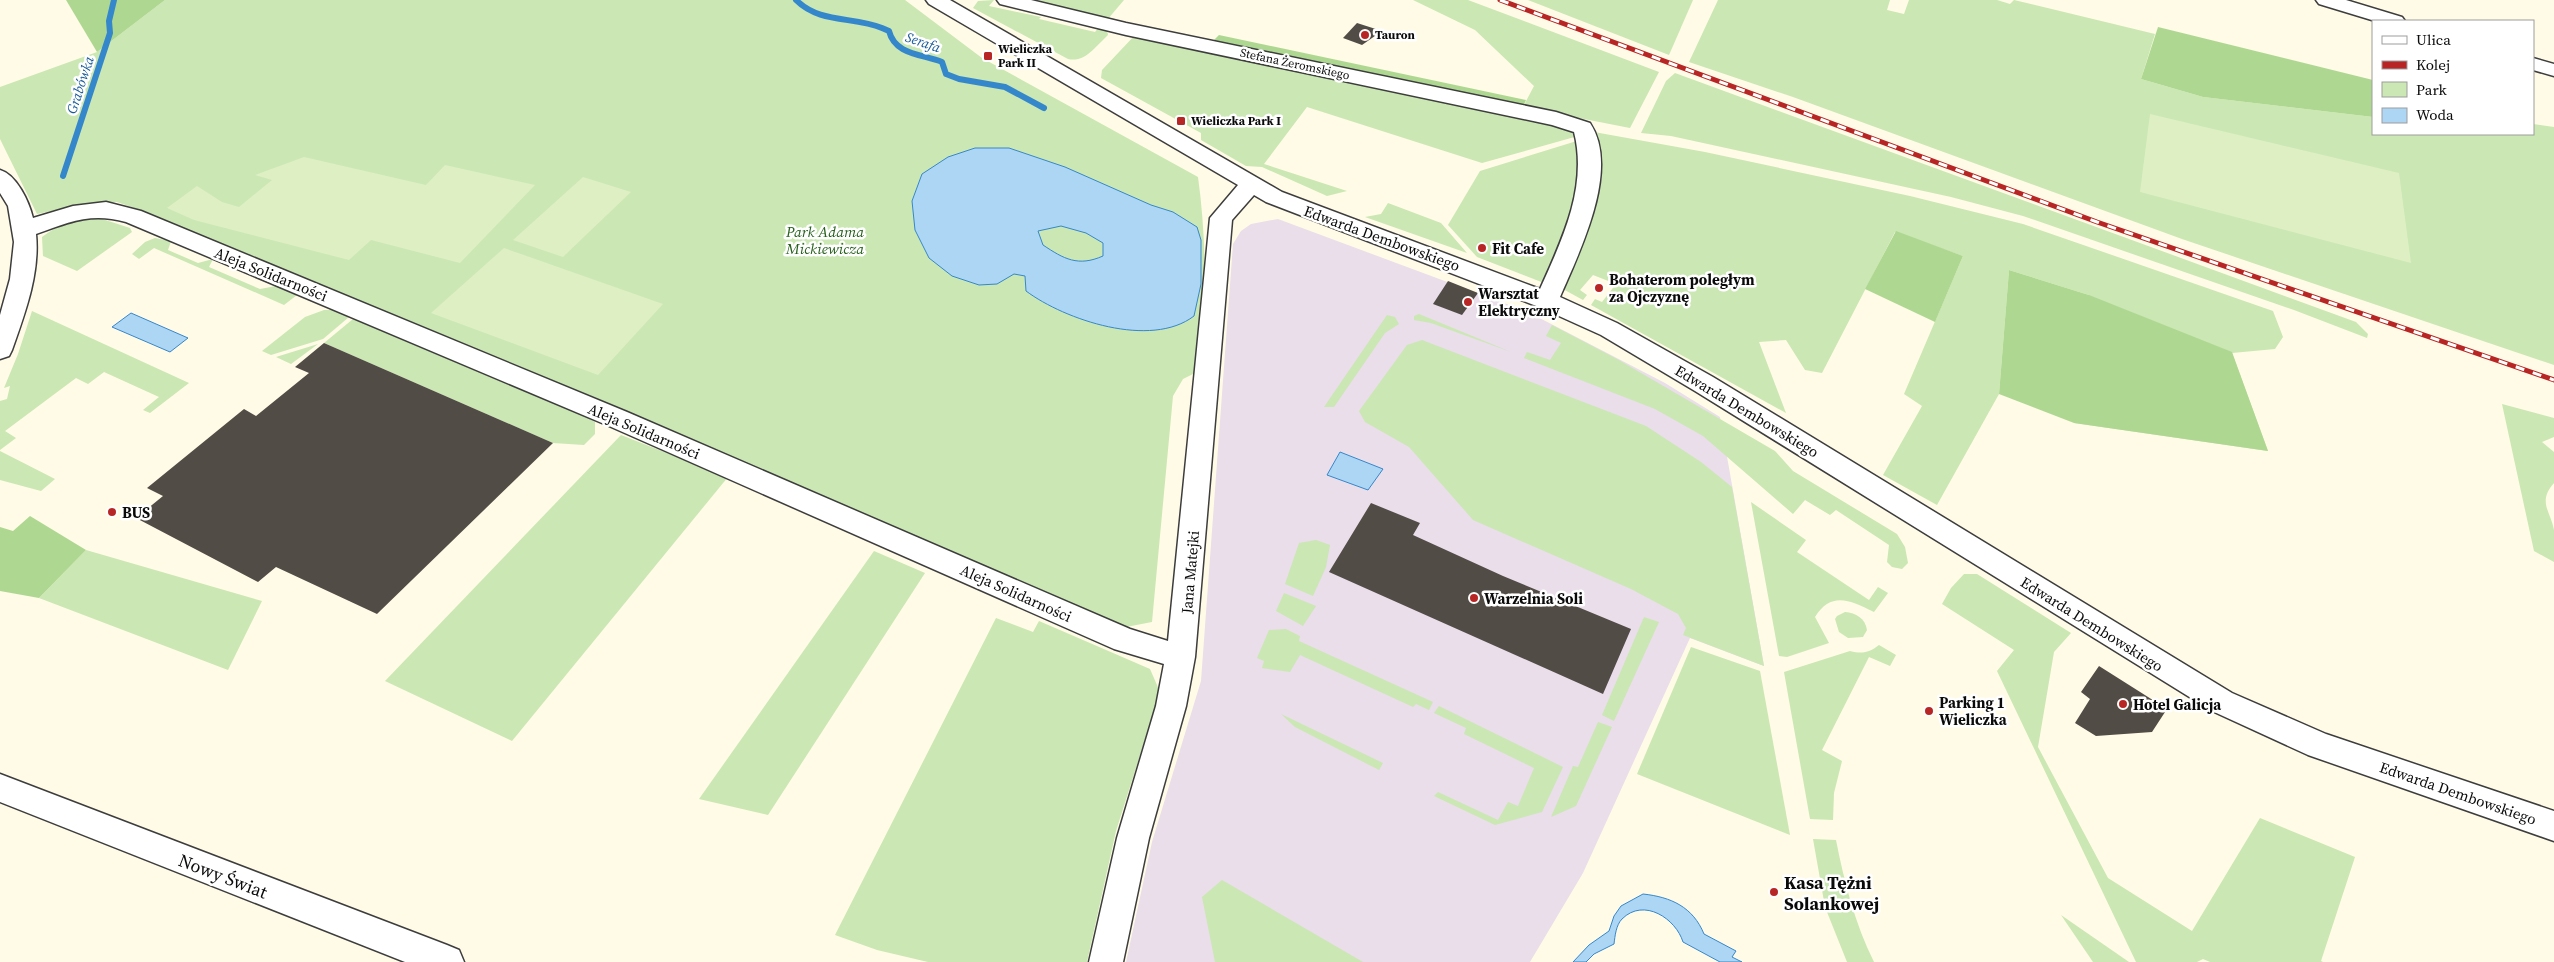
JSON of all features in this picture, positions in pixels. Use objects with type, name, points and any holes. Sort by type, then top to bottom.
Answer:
[{"type":"street","name":"Stefana Żeromskiego","points":[[1007,0],[1112,25],[1556,119],[1583,128],[1589,152],[1589,184],[1578,222],[1550,295]]},
{"type":"street","points":[[2326,0],[2392,20]]},
{"type":"street","name":"Edwarda Dembowskiego","points":[[950,3],[1088,88],[1251,184],[1299,208],[1550,295],[1704,384],[2222,702],[2319,745],[2554,826]]},
{"type":"street","points":[[2534,64],[2554,70]]},
{"type":"street","points":[[0,177],[9,203],[23,230],[25,247],[20,286],[0,350]]},
{"type":"street","name":"Jana Matejki","points":[[1106,962],[1133,838],[1171,706],[1181,656],[1186,619],[1207,353],[1221,218],[1251,184]]},
{"type":"street","name":"Aleja Solidarności","points":[[23,230],[73,213],[106,209],[133,216],[618,419],[1124,640],[1181,656]]},
{"type":"street","points":[[0,222],[23,230]]},
{"type":"street","name":"Nowy Świat","points":[[0,788],[448,962]]},
{"type":"shaded area","points":[[1278,219],[1528,312],[1665,383],[1720,417],[1764,666],[1690,638],[1583,873],[1530,962],[1126,962],[1152,842],[1201,681],[1233,244],[1241,231],[1251,224]]},
{"type":"green space","points":[[66,0],[165,0],[97,52]]},
{"type":"green space","name":"Park Adama Mickiewicza","points":[[165,0],[905,0],[982,58],[1198,177],[1203,225],[1205,274],[1201,370],[1183,379],[1173,396],[1152,622],[1126,627],[140,210],[117,202],[86,204],[37,214],[0,139],[0,87],[97,52]]},
{"type":"green space","points":[[994,0],[989,6],[1041,17],[1039,19],[1095,32],[1100,26],[1107,30],[1108,35],[1085,56],[1074,60],[1068,59],[973,8],[978,1]]},
{"type":"green space","points":[[1036,0],[1124,0],[1107,20],[1033,2]]},
{"type":"green space","points":[[1413,0],[1468,0],[1659,72],[1630,128],[1523,107],[1534,86],[1475,30]]},
{"type":"green space","points":[[1528,0],[1693,0],[1669,55]]},
{"type":"green space","points":[[1718,0],[1890,0],[1887,10],[1904,14],[1909,0],[1997,0],[2010,4],[2014,0],[2155,34],[2141,79],[2203,97],[2372,117],[2372,135],[2534,135],[2534,124],[2554,127],[2554,365],[2182,239],[1793,97],[1689,62]]},
{"type":"green space","points":[[2158,27],[2372,80],[2372,117],[2203,97],[2141,79]]},
{"type":"green space","points":[[1136,34],[1531,117],[1575,132],[1578,136],[1482,163],[1307,107],[1264,164],[1347,191],[1327,196],[1262,167],[1246,166],[1201,140],[1201,133],[1101,78],[1102,70]]},
{"type":"green space","points":[[1219,35],[1526,100],[1523,107],[1212,42]]},
{"type":"green space","points":[[1675,73],[2356,322],[2368,334],[2367,338],[2294,310],[2023,216],[1951,197],[1671,136],[1641,133],[1666,81]]},
{"type":"green space","points":[[2150,114],[2399,173],[2411,263],[2140,192]]},
{"type":"green space","points":[[1594,132],[1705,152],[1910,196],[2023,224],[2273,311],[2283,337],[2275,349],[2232,353],[2268,451],[2074,423],[2089,295],[2009,270],[1999,394],[1937,505],[1883,475],[1922,406],[1904,394],[1963,256],[1895,232],[1822,373],[1805,370],[1786,340],[1759,342],[1786,413],[1591,305],[1595,299],[1602,302],[1616,284],[1593,275],[1580,290],[1587,295],[1583,300],[1561,288]]},
{"type":"green space","points":[[1580,140],[1578,200],[1544,283],[1477,257],[1448,225],[1480,171]]},
{"type":"green space","points":[[304,157],[426,185],[445,165],[535,185],[460,263],[371,240],[349,260],[194,220],[167,208],[197,186],[222,202],[239,207],[272,180],[255,175]]},
{"type":"green space","points":[[583,177],[631,192],[563,257],[513,240]]},
{"type":"green space","points":[[1388,203],[1441,223],[1467,253],[1365,217],[1381,214]]},
{"type":"green space","points":[[96,217],[130,228],[132,232],[77,271],[43,256],[42,237],[68,223]]},
{"type":"green space","points":[[1896,231],[1963,256],[1935,322],[1865,289]]},
{"type":"green space","points":[[155,238],[171,241],[168,250],[198,263],[213,259],[209,267],[260,289],[276,286],[297,295],[284,305],[154,248],[139,259],[132,254],[145,242]]},
{"type":"green space","points":[[504,248],[663,304],[598,375],[431,313]]},
{"type":"green space","points":[[2009,270],[2089,295],[2232,352],[2268,451],[2074,423],[1999,394]]},
{"type":"green space","points":[[324,310],[333,310],[349,317],[323,339],[271,355],[262,351],[305,317]]},
{"type":"green space","points":[[32,311],[189,383],[150,413],[143,410],[159,397],[104,372],[88,384],[76,378],[5,431],[16,438],[0,450],[0,401],[7,399],[10,386],[4,388],[18,354]]},
{"type":"green space","points":[[1419,314],[1511,352],[1431,323],[1414,320],[1414,316]]},
{"type":"green space","points":[[1387,315],[1395,317],[1399,324],[1385,333],[1334,407],[1324,407]]},
{"type":"green space","points":[[353,319],[588,418],[595,422],[595,434],[584,445],[553,443],[324,343]]},
{"type":"green space","points":[[1552,325],[1617,359],[1775,451],[1793,471],[1897,534],[1905,547],[1908,563],[1902,569],[1892,567],[1887,562],[1889,545],[1836,510],[1830,515],[1805,500],[1793,514],[1703,436],[1655,409],[1524,358],[1527,352],[1550,360],[1561,343],[1546,336]]},
{"type":"green space","points":[[1422,340],[1646,426],[1701,462],[1732,487],[1764,666],[1683,635],[1686,628],[1678,614],[1631,589],[1473,520],[1409,447],[1365,422],[1359,411],[1407,345]]},
{"type":"green space","points":[[318,344],[291,364],[276,357]]},
{"type":"green space","points":[[2502,404],[2554,418],[2554,437],[2542,442],[2554,452],[2554,483],[2546,496],[2546,507],[2554,530],[2554,562],[2534,551]]},
{"type":"green space","points":[[621,435],[728,477],[512,741],[385,681]]},
{"type":"green space","points":[[0,451],[55,479],[41,491],[0,480]]},
{"type":"green space","points":[[1751,502],[1806,540],[1797,552],[1869,600],[1878,587],[1888,593],[1874,612],[1849,601],[1834,601],[1821,609],[1815,617],[1829,643],[1787,657],[1779,656]]},
{"type":"green space","points":[[30,516],[86,550],[39,598],[0,591],[0,527],[13,531]]},
{"type":"green space","points":[[1316,540],[1330,545],[1326,567],[1313,596],[1285,584],[1299,543]]},
{"type":"green space","points":[[86,550],[262,601],[228,670],[39,598]]},
{"type":"green space","points":[[874,551],[925,573],[768,815],[699,799]]},
{"type":"green space","points":[[1964,574],[1977,574],[2071,633],[2054,652],[2038,747],[2108,878],[2192,931],[2260,818],[2355,857],[2321,961],[2323,962],[2210,962],[2203,959],[2197,962],[2136,962],[1997,671],[2014,650],[1942,604],[1951,588]]},
{"type":"green space","points":[[1284,593],[1316,606],[1303,626],[1276,611]]},
{"type":"green space","points":[[1845,612],[1862,619],[1867,630],[1863,637],[1848,638],[1839,632],[1835,619]]},
{"type":"green space","points":[[1644,617],[1659,622],[1614,721],[1602,715]]},
{"type":"green space","points":[[996,618],[1033,632],[1039,621],[1150,669],[1160,692],[1116,831],[1087,962],[928,962],[877,950],[835,935]]},
{"type":"green space","points":[[1286,629],[1300,636],[1299,641],[1433,702],[1429,710],[1416,704],[1413,707],[1300,655],[1290,672],[1262,668],[1264,661],[1257,658],[1269,630]]},
{"type":"green space","points":[[1879,645],[1896,655],[1890,666],[1869,657],[1822,750],[1842,761],[1834,793],[1833,820],[1810,819],[1784,672],[1850,651],[1862,653],[1872,650]]},
{"type":"green space","points":[[1691,647],[1760,671],[1790,835],[1637,774]]},
{"type":"green space","points":[[1439,706],[1563,767],[1542,812],[1495,825],[1434,796],[1438,792],[1498,820],[1508,802],[1518,806],[1534,768],[1464,734],[1466,728],[1434,713]]},
{"type":"green space","points":[[1281,714],[1383,763],[1379,770],[1295,727]]},
{"type":"green space","points":[[1598,722],[1612,727],[1576,806],[1551,817],[1573,766],[1578,767]]},
{"type":"green space","points":[[1813,839],[1836,840],[1851,902],[1861,933],[1874,962],[1847,962],[1825,907]]},
{"type":"green space","points":[[1222,880],[1363,962],[1215,962],[1202,897]]},
{"type":"green space","points":[[2061,915],[2129,962],[2093,962]]},
{"type":"water","points":[[975,148],[1009,148],[1065,167],[1151,205],[1173,212],[1197,227],[1201,240],[1201,284],[1194,316],[1176,326],[1155,330],[1108,327],[1063,312],[1043,302],[1026,291],[1025,276],[1014,274],[997,284],[979,285],[952,276],[929,258],[915,230],[912,201],[922,174],[948,157]],"holes":[[[1061,226],[1086,233],[1103,243],[1103,256],[1086,261],[1065,258],[1043,245],[1038,231]]]},
{"type":"water","points":[[131,313],[188,338],[170,352],[112,327]]},
{"type":"water","points":[[1340,452],[1383,469],[1368,490],[1327,475]]},
{"type":"water","points":[[1643,894],[1653,895],[1680,905],[1694,917],[1704,934],[1736,951],[1732,957],[1742,962],[1720,962],[1683,942],[1674,926],[1666,919],[1658,914],[1640,910],[1631,913],[1620,921],[1614,944],[1594,954],[1586,962],[1573,962],[1589,945],[1609,931],[1614,916],[1621,906]]},
{"type":"building","name":"Tauron","points":[[1357,23],[1382,31],[1362,45],[1343,38]]},
{"type":"building","points":[[1448,281],[1478,293],[1462,315],[1433,304]]},
{"type":"building","points":[[324,343],[553,443],[377,614],[276,567],[258,582],[136,518],[163,496],[147,488],[244,409],[256,416],[309,373],[295,367]]},
{"type":"building","name":"Warzelnia Soli","points":[[1371,503],[1420,523],[1413,535],[1503,576],[1631,629],[1603,694],[1329,572]]},
{"type":"building","name":"Hotel Galicja","points":[[2099,666],[2167,709],[2152,732],[2096,736],[2075,723],[2090,699],[2081,692]]},
{"type":"waterway","name":"Grabówka","points":[[63,176],[110,33],[109,21],[114,0]]},
{"type":"waterway","name":"Serafa","points":[[796,0],[805,8],[815,13],[871,24],[889,31],[892,39],[903,49],[910,53],[942,62],[946,74],[959,79],[1005,87],[1044,108]]},
{"type":"railway","points":[[1500,0],[2097,222],[2554,380]]},
{"type":"place","name":"Tauron","points":[[1365,35]]},
{"type":"place","name":"Wieliczka Park II","points":[[988,56]]},
{"type":"place","name":"Wieliczka Park I","points":[[1181,121]]},
{"type":"place","name":"Fit Cafe","points":[[1482,248]]},
{"type":"place","name":"Bohaterom poległym za Ojczyznę","points":[[1599,288]]},
{"type":"place","name":"Warsztat Elektryczny","points":[[1468,302]]},
{"type":"place","name":"BUS","points":[[112,512]]},
{"type":"place","name":"Warzelnia Soli","points":[[1474,598]]},
{"type":"place","name":"Hotel Galicja","points":[[2123,704]]},
{"type":"place","name":"Parking 1 Wieliczka","points":[[1929,711]]},
{"type":"place","name":"Kasa Tężni Solankowej","points":[[1774,892]]}]
